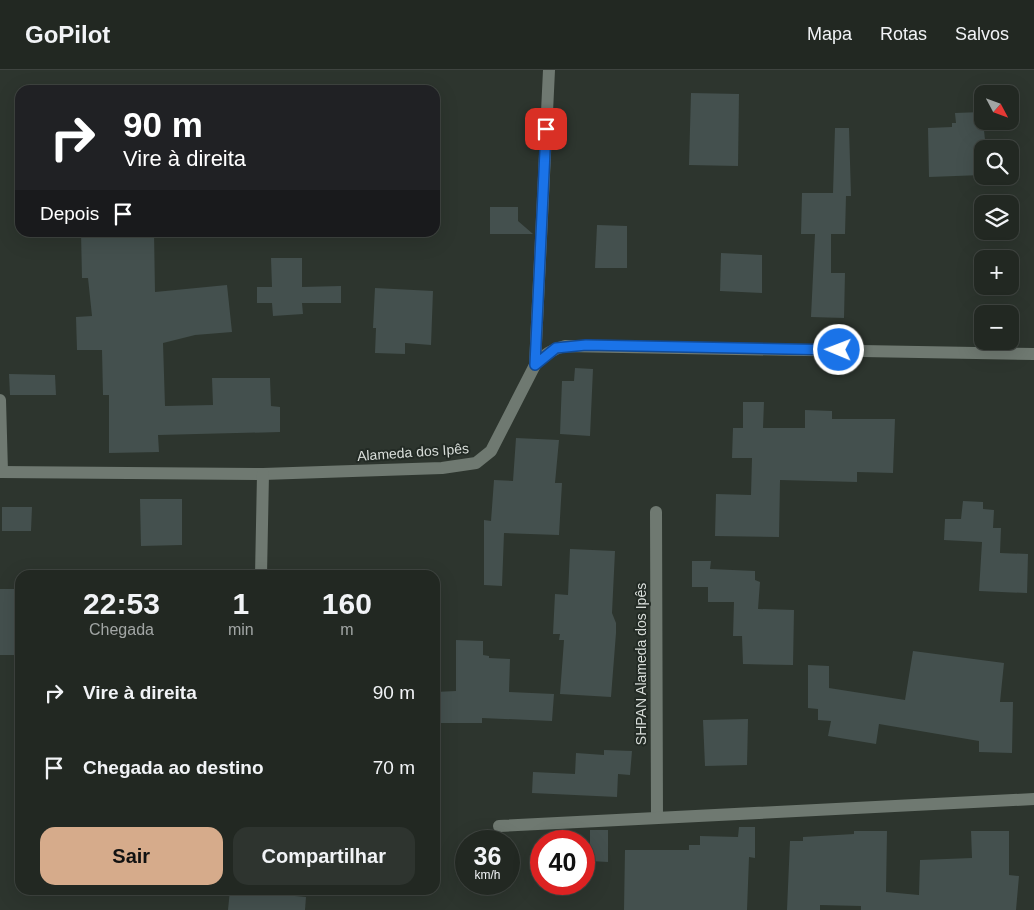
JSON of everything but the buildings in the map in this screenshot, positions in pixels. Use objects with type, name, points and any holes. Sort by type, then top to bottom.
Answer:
[{"type":"street","points":[[535,365],[549,70]]},
{"type":"street","name":"Alameda dos Ipês","points":[[1,472],[263,474],[442,468],[476,463],[491,451],[535,365],[556,348],[586,345],[1034,354]]},
{"type":"street","points":[[0,400],[1,472]]},
{"type":"street","points":[[261,570],[263,474]]},
{"type":"street","name":"SHPAN Alameda dos Ipês","points":[[656,512],[657,817]]},
{"type":"street","points":[[499,826],[1034,798]]},
{"type":"route","points":[[546,129],[535,365],[556,348],[586,345],[839,350]]}]
